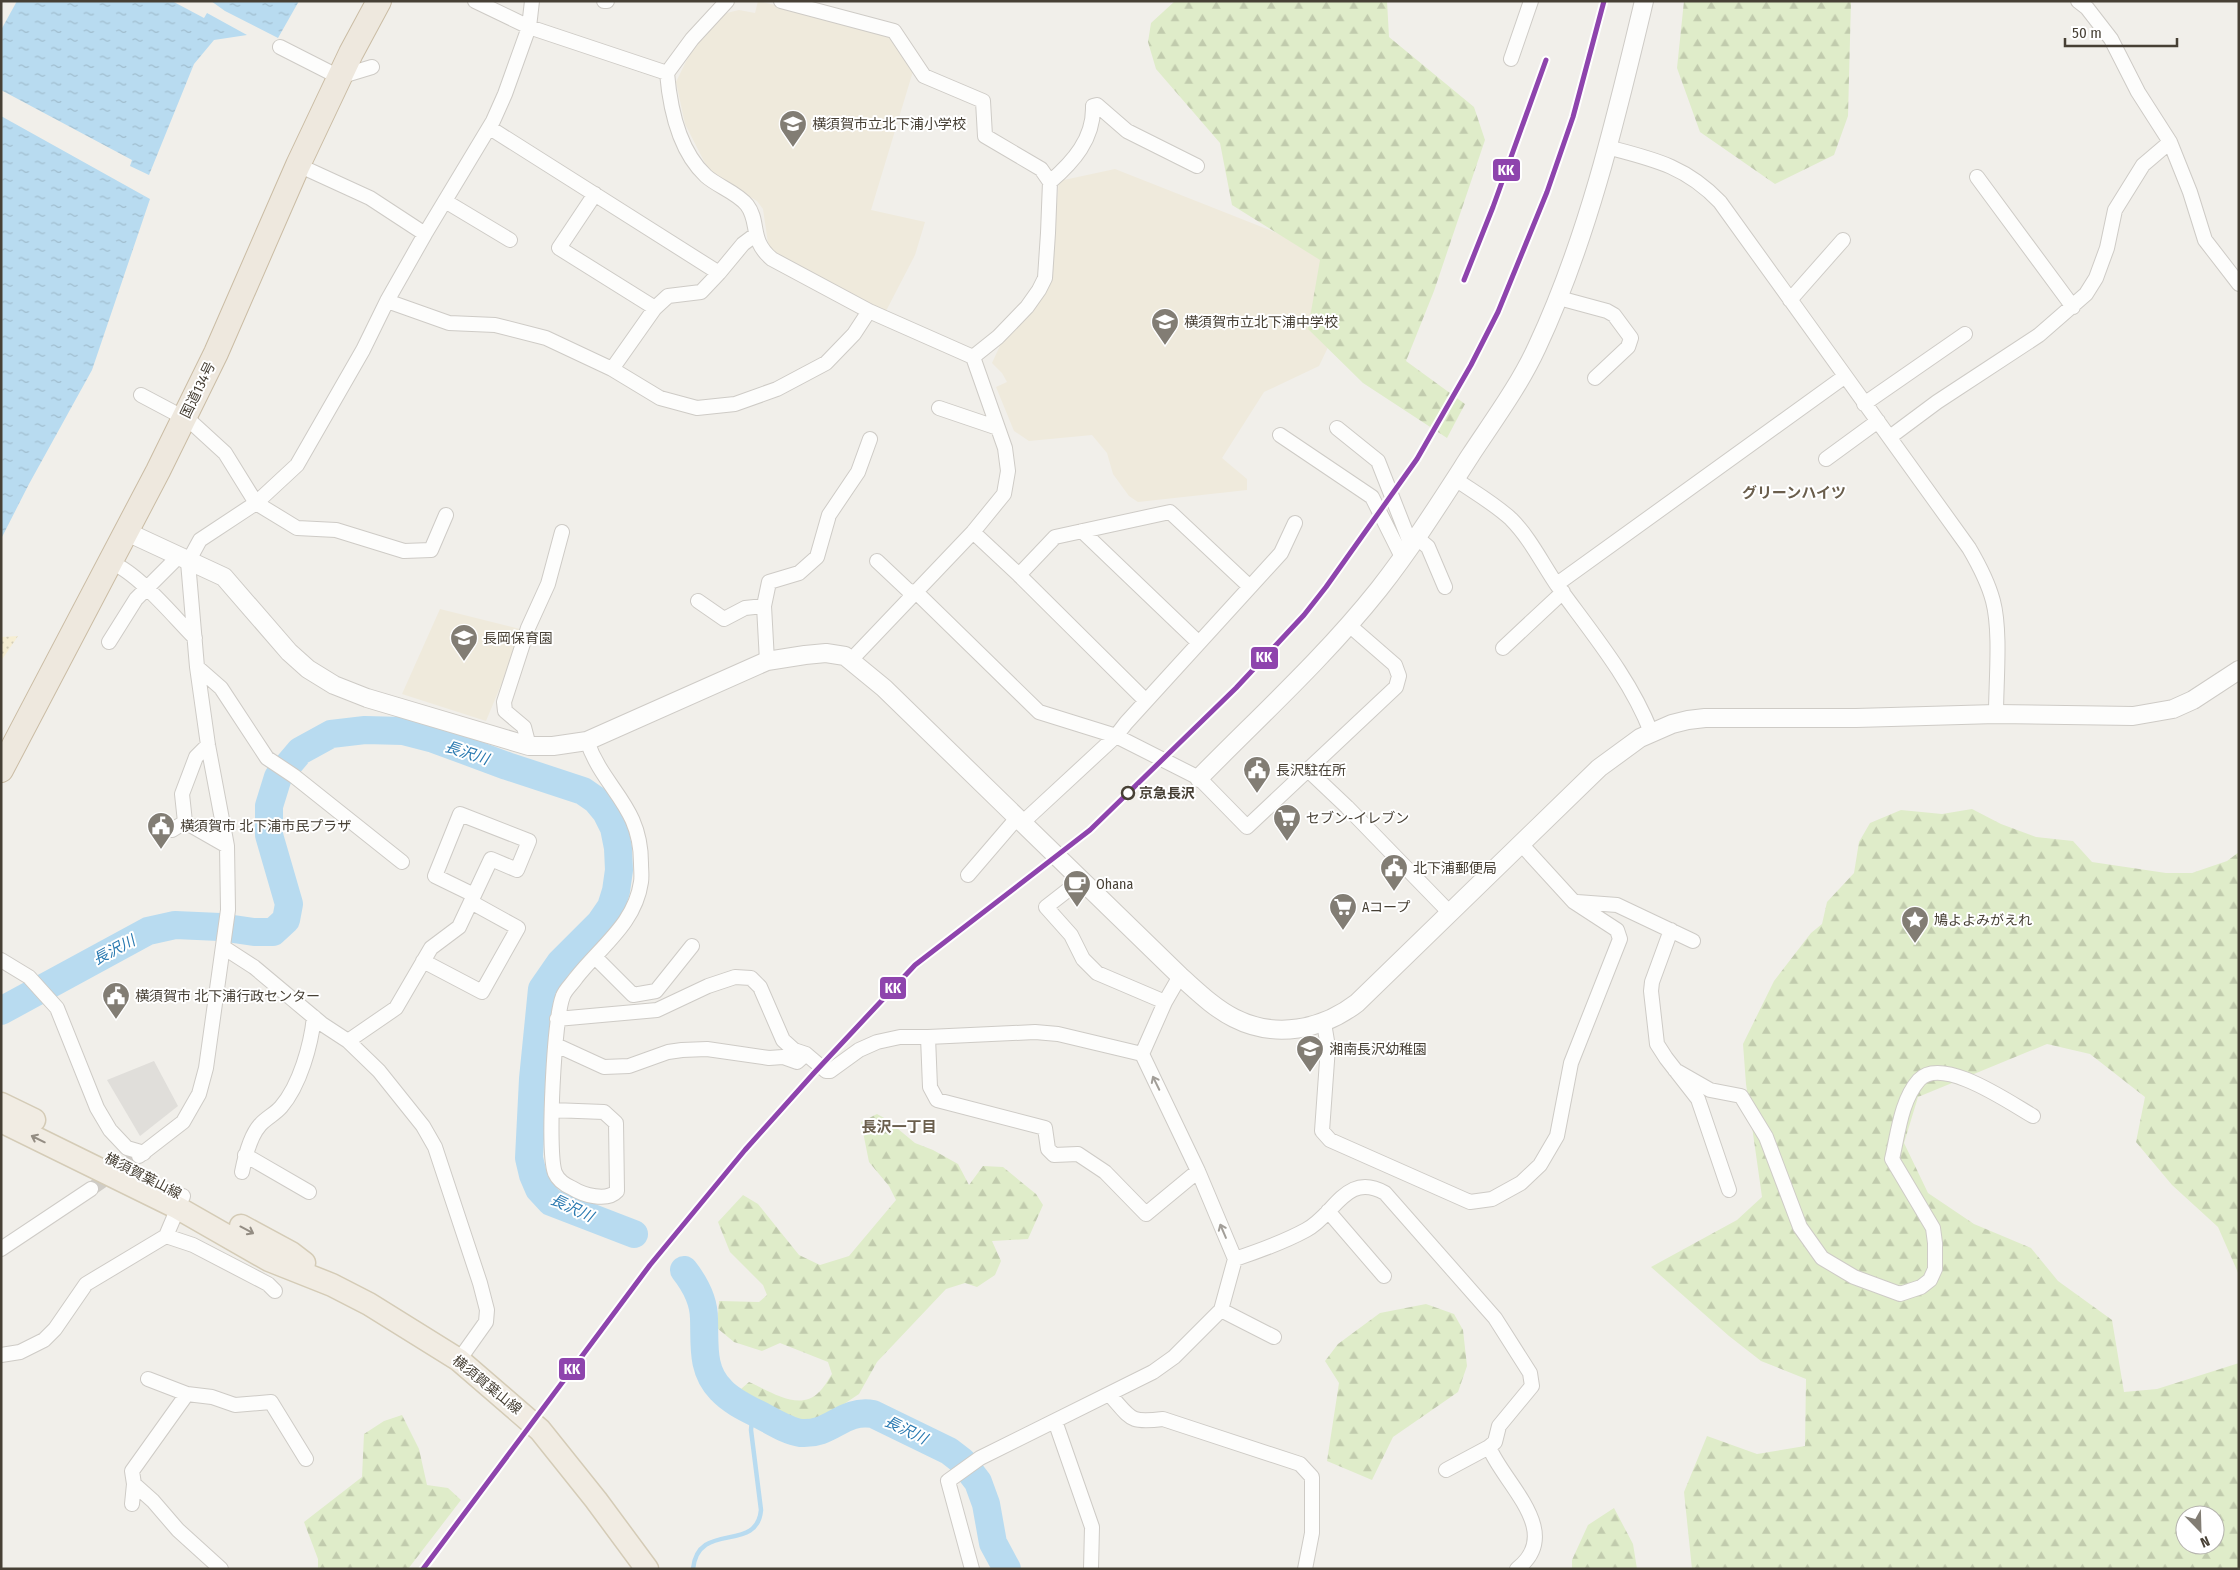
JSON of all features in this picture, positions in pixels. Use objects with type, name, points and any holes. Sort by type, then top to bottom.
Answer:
[{"type":"highway","name":"国道134号","points":[[1,770],[112,562],[184,418],[220,344],[339,78],[379,1]]},
{"type":"main road","name":"横須賀葉山線","points":[[1,1104],[181,1202],[269,1260],[332,1285],[369,1304],[459,1360],[540,1430],[596,1500],[647,1569]]},
{"type":"main road","name":"横須賀葉山線","points":[[1,1121],[181,1202]]},
{"type":"street","points":[[475,1],[529,27],[667,73]]},
{"type":"street","points":[[109,642],[136,599],[183,560],[200,540],[256,503],[297,465],[363,350],[387,301],[425,234],[490,128],[506,94],[529,27],[532,1]]},
{"type":"street","points":[[727,1],[692,39],[667,73],[669,93],[684,147],[705,175],[747,204],[753,218],[755,235],[764,253],[772,259],[869,311],[973,357],[1005,448],[1008,471],[1004,494],[974,532],[851,660]]},
{"type":"street","points":[[781,1],[894,31],[924,76],[983,101],[984,136],[1040,169],[1050,182],[1045,278],[1039,290],[1026,307],[998,337],[973,357]]},
{"type":"street","points":[[1511,59],[1531,1]]},
{"type":"street","points":[[1199,778],[1349,625],[1410,546],[1511,394],[1536,350],[1559,298],[1578,246],[1607,147],[1644,1]]},
{"type":"street","points":[[2078,1],[2087,8],[2111,39],[2138,92],[2170,142],[2190,192],[2205,240],[2239,284]]},
{"type":"street","points":[[280,47],[339,78],[372,67]]},
{"type":"street","points":[[1050,182],[1073,161],[1094,120],[1093,106],[1098,105],[1126,131],[1197,166]]},
{"type":"street","points":[[490,128],[719,273]]},
{"type":"street","points":[[1890,437],[1936,402],[2039,335],[2086,294],[2096,278],[2107,248],[2115,210],[2143,166],[2170,142]]},
{"type":"street","points":[[1607,147],[1680,170],[1702,184],[1735,221],[1864,404],[1890,437],[1969,548],[1989,587],[1994,603],[1996,624],[1996,714]]},
{"type":"street","points":[[298,166],[370,198],[425,234]]},
{"type":"street","points":[[1977,177],[2073,307]]},
{"type":"street","points":[[595,194],[560,248],[655,308]]},
{"type":"street","points":[[444,202],[510,240]]},
{"type":"street","points":[[612,369],[655,308],[668,296],[700,292],[743,244],[755,235]]},
{"type":"street","points":[[1790,300],[1843,240]]},
{"type":"street","points":[[1559,298],[1607,311],[1620,322],[1631,338],[1628,347],[1595,378]]},
{"type":"street","points":[[387,301],[449,323],[495,325],[546,338],[612,369],[660,398],[697,408],[735,404],[777,389],[826,363],[854,334],[869,311]]},
{"type":"street","points":[[1864,404],[1965,334]]},
{"type":"street","points":[[1503,648],[1560,588],[1844,376]]},
{"type":"street","points":[[140,395],[184,418],[225,453],[256,503],[297,528],[336,530],[404,551],[431,550],[446,515]]},
{"type":"street","points":[[939,408],[998,428]]},
{"type":"street","points":[[1826,459],[1878,421]]},
{"type":"street","points":[[1337,428],[1378,461],[1410,546]]},
{"type":"street","points":[[1280,435],[1372,497],[1410,546],[1428,547],[1445,587]]},
{"type":"street","points":[[767,661],[764,606],[769,582],[799,573],[817,557],[829,515],[858,472],[870,439]]},
{"type":"street","points":[[1455,479],[1510,519],[1523,532],[1560,588],[1603,646],[1642,708],[1651,732]]},
{"type":"street","points":[[1020,575],[1055,537],[1170,512],[1250,587]]},
{"type":"street","points":[[968,875],[1020,821],[1116,736],[1281,553],[1295,523]]},
{"type":"street","points":[[1082,531],[1199,643]]},
{"type":"street","points":[[127,532],[183,560],[224,577],[289,652],[308,669],[334,685],[367,698],[529,746],[553,746],[587,741],[767,661],[826,653],[845,656],[884,688],[1180,976],[1214,1006],[1235,1019],[1260,1028],[1288,1029],[1324,1023],[1340,1016],[1357,1003],[1599,768],[1630,743],[1672,724],[1705,718],[1856,718],[1996,714],[2133,716],[2173,709],[2193,700],[2239,670]]},
{"type":"street","points":[[529,746],[524,727],[505,711],[504,702],[528,628],[548,584],[562,532]]},
{"type":"street","points":[[974,532],[1020,575],[1146,701]]},
{"type":"street","points":[[1,960],[30,977],[57,1008],[97,1108],[110,1130],[127,1148],[142,1155],[183,1122],[199,1094],[206,1068],[228,910],[227,846],[208,746],[190,600],[183,560]]},
{"type":"street","points":[[877,561],[914,593],[1039,712],[1116,736],[1199,778],[1248,827],[1396,687],[1399,676],[1395,665],[1349,625]]},
{"type":"street","points":[[112,562],[120,566],[147,590],[195,638]]},
{"type":"street","points":[[698,601],[724,619],[745,608],[764,606]]},
{"type":"street","points":[[197,667],[221,688],[267,758],[294,776],[402,862]]},
{"type":"street","points":[[552,1110],[604,1112],[612,1117],[616,1123],[617,1191],[614,1195],[609,1198],[578,1192],[565,1185],[556,1175],[551,1160],[552,1110],[557,1019],[563,995],[613,938],[632,912],[641,882],[641,845],[635,823],[626,805],[596,762],[587,741]]},
{"type":"street","points":[[185,822],[182,794],[196,757],[208,746]]},
{"type":"street","points":[[1309,771],[1347,807],[1450,913]]},
{"type":"street","points":[[348,1041],[396,1008],[423,961],[431,948],[459,928],[472,898],[490,859],[517,870],[529,841],[460,814],[435,876],[472,898],[518,928],[482,992],[423,961]]},
{"type":"street","points":[[172,830],[185,822]]},
{"type":"street","points":[[185,822],[227,846]]},
{"type":"street","points":[[1324,1023],[1328,1048],[1322,1131],[1330,1140],[1470,1202],[1492,1199],[1521,1183],[1540,1164],[1557,1136],[1571,1063],[1620,939],[1617,930],[1574,902],[1521,844]]},
{"type":"street","points":[[1082,879],[1046,907],[1070,935],[1083,959],[1097,973],[1165,1002]]},
{"type":"street","points":[[1574,902],[1617,905],[1693,940]]},
{"type":"street","points":[[1671,930],[1652,982],[1651,991],[1657,1044],[1698,1099],[1729,1190]]},
{"type":"street","points":[[224,940],[314,1017],[348,1041],[379,1071],[423,1126],[441,1164],[487,1310],[486,1322],[459,1360]]},
{"type":"street","points":[[595,957],[633,994],[656,990],[692,946]]},
{"type":"street","points":[[972,1569],[948,1481],[980,1458],[1153,1372],[1174,1357],[1220,1310],[1235,1259],[1198,1171],[1142,1054],[1165,1002],[1180,976]]},
{"type":"street","points":[[557,1019],[657,1010],[708,986],[735,977],[751,978],[760,986],[783,1040],[794,1050],[806,1054],[826,1071],[830,1071],[859,1050],[878,1042],[900,1037],[928,1038],[1035,1032],[1058,1034],[1142,1054]]},
{"type":"street","points":[[242,1172],[246,1155],[258,1127],[281,1107],[297,1080],[311,1041],[314,1017]]},
{"type":"street","points":[[928,1038],[930,1087],[936,1100],[1045,1128],[1048,1149],[1054,1154],[1078,1154],[1105,1172],[1146,1214],[1198,1171]]},
{"type":"street","points":[[556,1045],[604,1067],[617,1068],[682,1050],[707,1049],[769,1058],[783,1057],[798,1062],[806,1054]]},
{"type":"street","points":[[1675,1070],[1710,1090],[1741,1096],[1766,1137],[1800,1227],[1822,1258],[1854,1278],[1877,1284],[1890,1292],[1900,1294],[1921,1287],[1930,1280],[1935,1269],[1935,1243],[1932,1228],[1892,1159],[1906,1102],[1919,1079],[1931,1073],[1958,1075],[2033,1116]]},
{"type":"street","points":[[246,1155],[309,1192]]},
{"type":"street","points":[[1235,1259],[1274,1245],[1309,1229],[1347,1192],[1362,1186],[1376,1188],[1385,1193],[1495,1318],[1530,1373],[1532,1386],[1499,1426],[1495,1442],[1446,1470]]},
{"type":"street","points":[[1,1249],[91,1189]]},
{"type":"street","points":[[1,1355],[20,1352],[44,1340],[55,1329],[86,1284],[166,1236],[181,1202]]},
{"type":"street","points":[[1328,1211],[1384,1276]]},
{"type":"street","points":[[166,1236],[193,1245],[268,1284],[275,1291]]},
{"type":"street","points":[[1220,1310],[1274,1337]]},
{"type":"street","points":[[148,1379],[187,1394],[212,1397],[235,1405],[271,1402],[306,1459]]},
{"type":"street","points":[[132,1504],[134,1484],[132,1471],[187,1394]]},
{"type":"street","points":[[1109,1394],[1130,1418],[1140,1422],[1163,1419],[1300,1464],[1312,1477],[1312,1533],[1305,1569]]},
{"type":"street","points":[[1055,1421],[1092,1527],[1091,1569]]},
{"type":"street","points":[[1489,1447],[1496,1463],[1514,1485],[1526,1504],[1535,1535],[1527,1561],[1517,1569]]},
{"type":"street","points":[[134,1484],[153,1501],[178,1530],[221,1569]]},
{"type":"shaded area","name":"横須賀市立北下浦小学校","points":[[758,1],[889,32],[914,68],[871,210],[925,222],[915,255],[886,311],[857,300],[769,250],[763,209],[757,201],[710,173],[685,124],[676,82],[691,51],[718,15],[739,10],[755,13]]},
{"type":"shaded area","name":"横須賀市立北下浦中学校","points":[[1115,169],[1335,256],[1358,285],[1319,366],[1264,392],[1222,458],[1247,479],[1247,490],[1138,502],[1129,496],[1113,474],[1107,453],[1092,435],[1029,441],[1014,431],[996,387],[1007,382],[1002,373],[992,363],[1008,328],[1049,283],[1059,181]]},
{"type":"shaded area","name":"長岡保育園","points":[[440,609],[524,630],[486,721],[402,694]]},
{"type":"shaded area","points":[[154,1061],[178,1106],[140,1136],[107,1080]]},
{"type":"green space","points":[[1175,1],[1387,1],[1389,37],[1474,107],[1485,140],[1434,291],[1406,361],[1465,404],[1447,438],[1363,383],[1308,329],[1320,260],[1232,205],[1220,143],[1156,69],[1148,42],[1151,23]]},
{"type":"green space","points":[[1684,1],[1851,1],[1848,116],[1834,155],[1775,184],[1700,132],[1677,68]]},
{"type":"green space","points":[[1972,809],[2001,824],[2036,837],[2073,841],[2092,862],[2166,873],[2192,873],[2227,861],[2239,852],[2239,1275],[2218,1227],[2172,1185],[2136,1142],[2145,1097],[2090,1054],[2047,1044],[1918,1097],[1904,1143],[1928,1193],[1974,1224],[2031,1248],[2058,1281],[2112,1320],[2124,1392],[2157,1389],[2239,1363],[2239,1569],[1692,1569],[1684,1492],[1707,1436],[1757,1454],[1805,1446],[1806,1379],[1761,1361],[1729,1336],[1651,1267],[1737,1220],[1762,1197],[1746,1084],[1743,1044],[1774,981],[1811,933],[1822,924],[1827,902],[1854,873],[1859,842],[1870,823],[1901,810],[1942,814]]},
{"type":"green space","points":[[877,1114],[915,1143],[933,1150],[958,1164],[969,1185],[983,1166],[1003,1167],[1036,1194],[1043,1205],[1028,1239],[992,1241],[1001,1261],[995,1275],[977,1287],[965,1283],[946,1289],[877,1362],[859,1394],[826,1416],[805,1424],[782,1416],[741,1389],[749,1382],[784,1398],[802,1400],[810,1398],[822,1389],[832,1374],[828,1362],[780,1343],[762,1351],[734,1342],[717,1328],[719,1301],[759,1302],[767,1295],[763,1285],[730,1252],[718,1222],[743,1195],[758,1204],[799,1255],[820,1265],[849,1256],[896,1200],[889,1186],[869,1162],[861,1122]]},
{"type":"green space","points":[[1426,1304],[1454,1314],[1463,1330],[1467,1366],[1458,1392],[1393,1437],[1372,1480],[1327,1461],[1339,1383],[1325,1361],[1338,1344],[1380,1313]]},
{"type":"green space","points":[[402,1415],[419,1449],[427,1485],[448,1488],[461,1500],[408,1569],[318,1569],[318,1559],[304,1522],[362,1477],[364,1434],[384,1421]]},
{"type":"green space","points":[[1614,1508],[1633,1544],[1637,1569],[1572,1569],[1572,1560],[1588,1525]]},
{"type":"sand","points":[[18,636],[1,661],[1,637]]},
{"type":"water","points":[[17,1],[172,1],[204,18],[207,13],[247,35],[214,40],[194,64],[149,175],[130,166],[132,160],[1,90],[1,30]]},
{"type":"water","points":[[211,1],[299,1],[278,38],[225,11]]},
{"type":"water","points":[[1,116],[150,199],[92,370],[1,539]]},
{"type":"waterway","name":"長沢川","points":[[1,1011],[148,931],[175,925],[273,932],[286,920],[289,904],[269,835],[269,806],[278,777],[300,751],[331,734],[365,730],[403,731],[434,739],[583,791],[596,800],[606,812],[614,828],[618,848],[619,870],[616,891],[611,907],[600,923],[560,963],[542,989],[533,1079],[529,1158],[539,1189],[551,1202],[634,1234]]},
{"type":"waterway","name":"長沢川","points":[[684,1270],[701,1299],[704,1312],[707,1365],[710,1374],[725,1394],[747,1408],[795,1432],[812,1433],[853,1415],[862,1413],[873,1414],[949,1451],[962,1461],[978,1482],[986,1504],[993,1543],[1007,1569]]},
{"type":"waterway","points":[[693,1569],[697,1554],[705,1545],[749,1531],[757,1523],[761,1510],[751,1430],[753,1411]]},
{"type":"tunnel","points":[[91,1189],[139,1156]]},
{"type":"transit line","name":"KK","points":[[423,1569],[650,1265],[745,1150],[814,1073],[915,965],[1090,830],[1236,688],[1304,615],[1326,587],[1417,459],[1471,365],[1498,312],[1547,192],[1573,117],[1604,1]]},
{"type":"transit line","name":"KK","points":[[1464,280],[1493,207],[1546,60]]},
{"type":"place","name":"横須賀市立北下浦小学校","points":[[793,148]]},
{"type":"place","name":"横須賀市立北下浦中学校","points":[[1165,346]]},
{"type":"place","name":"長岡保育園","points":[[464,662]]},
{"type":"place","name":"京急長沢","points":[[1128,793]]},
{"type":"place","name":"長沢駐在所","points":[[1257,794]]},
{"type":"place","name":"セブン-イレブン","points":[[1287,842]]},
{"type":"place","name":"横須賀市 北下浦市民プラザ","points":[[161,850]]},
{"type":"place","name":"北下浦郵便局","points":[[1394,892]]},
{"type":"place","name":"Ohana","points":[[1077,908]]},
{"type":"place","name":"Aコープ","points":[[1343,931]]},
{"type":"place","name":"鳩よよみがえれ","points":[[1915,944]]},
{"type":"place","name":"横須賀市 北下浦行政センター","points":[[116,1020]]},
{"type":"place","name":"湘南長沢幼稚園","points":[[1310,1073]]},
{"type":"district","name":"グリーンハイツ","points":[[1794,493]]},
{"type":"district","name":"長沢一丁目","points":[[899,1127]]}]
